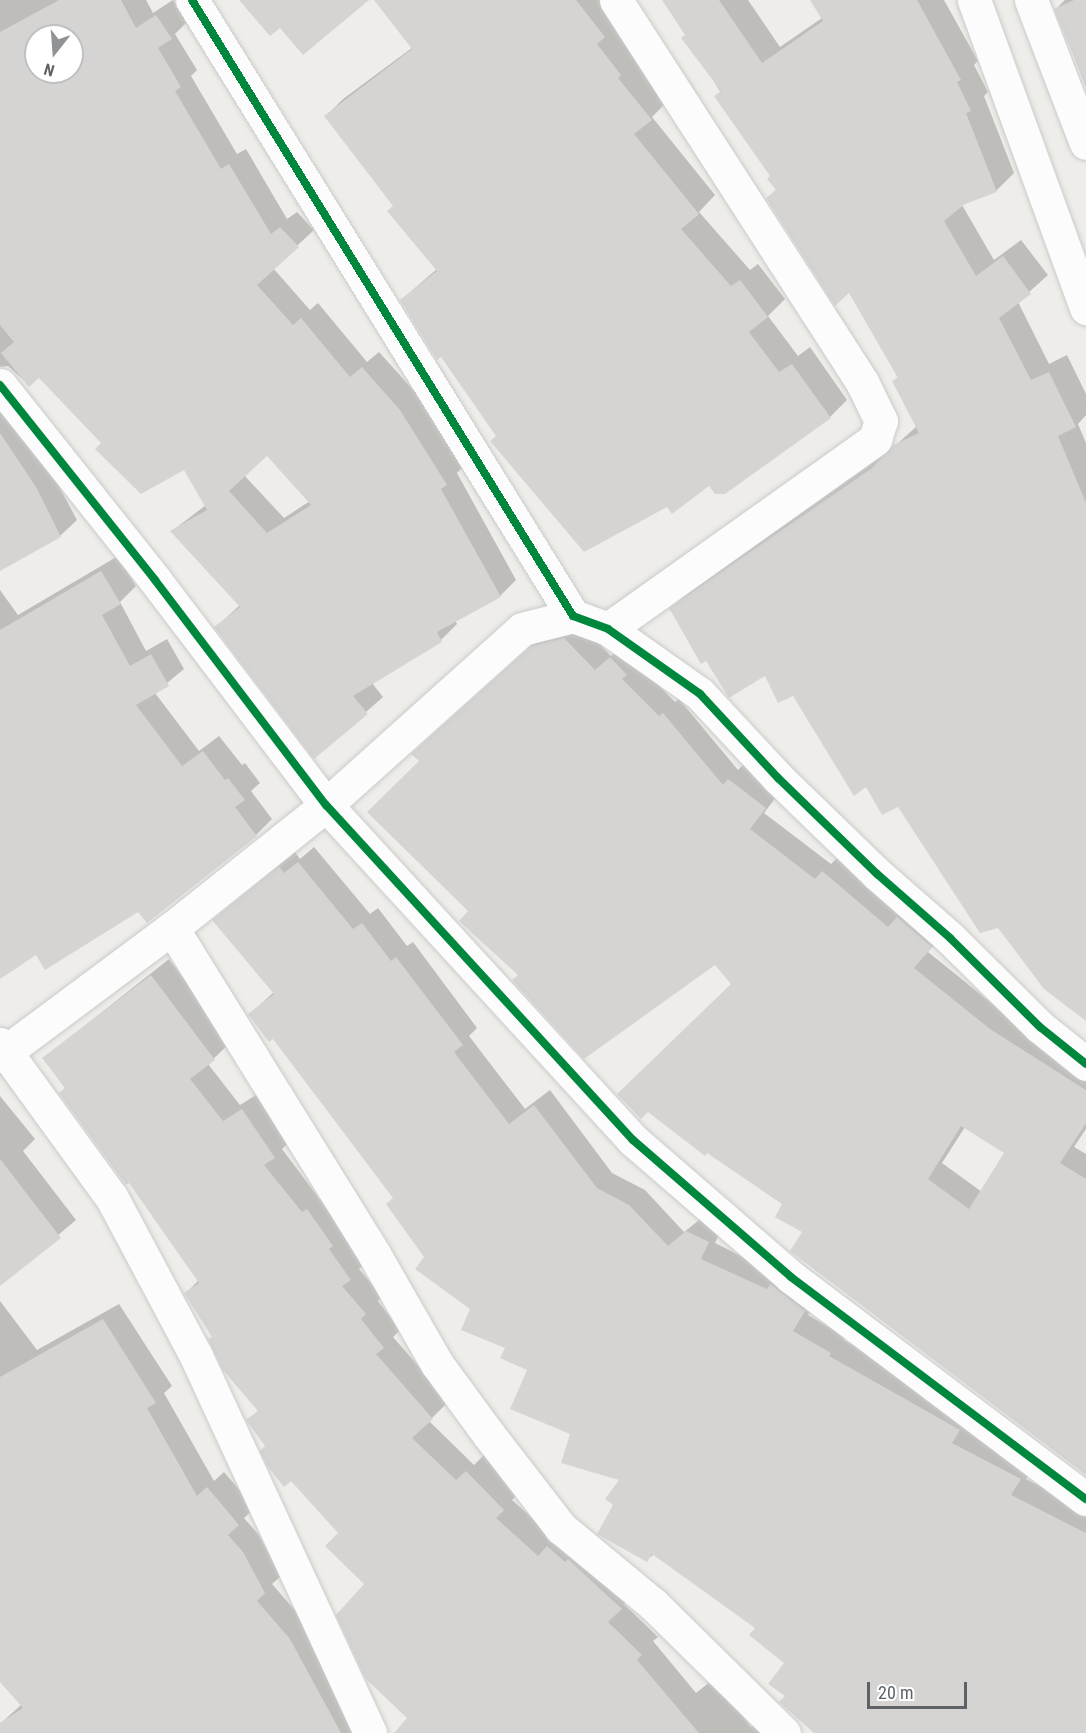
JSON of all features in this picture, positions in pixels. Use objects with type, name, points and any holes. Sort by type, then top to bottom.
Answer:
[{"type":"street","points":[[192,0],[573,616]]},
{"type":"street","points":[[608,629],[875,439],[881,422],[862,382],[616,0]]},
{"type":"street","points":[[974,0],[1086,308]]},
{"type":"street","points":[[1031,0],[1086,143]]},
{"type":"street","points":[[0,386],[155,580],[326,805],[633,1140],[791,1277],[1086,1499]]},
{"type":"street","points":[[370,1733],[196,1356],[118,1209],[2,1051],[172,928],[326,805],[522,629],[573,616],[608,629],[700,694],[778,778],[877,874],[950,938],[1040,1027],[1086,1064]]},
{"type":"street","points":[[172,928],[374,1254],[436,1364],[489,1435],[561,1528],[653,1604],[784,1733]]},
{"type":"building","points":[[59,0],[121,0],[136,28],[156,15],[172,39],[158,48],[181,87],[175,91],[221,169],[229,164],[271,234],[280,227],[299,247],[257,285],[293,325],[301,318],[350,377],[362,367],[400,410],[447,485],[441,489],[501,597],[437,632],[442,642],[353,696],[368,714],[314,759],[214,627],[240,607],[170,531],[207,510],[184,470],[141,494],[95,449],[101,443],[39,378],[29,387],[1,353],[14,342],[0,325],[0,32]],"holes":[[[267,456],[311,505],[267,533],[229,491]]]},
{"type":"building","points":[[239,0],[369,0],[303,55],[280,28],[270,36]]},
{"type":"building","points":[[374,0],[576,0],[605,37],[597,44],[621,75],[618,78],[652,120],[634,134],[699,214],[681,229],[731,286],[740,280],[768,317],[749,332],[779,372],[792,364],[831,418],[725,494],[715,494],[709,486],[672,514],[667,507],[584,552],[490,441],[496,436],[441,357],[437,360],[400,300],[437,271],[387,211],[393,206],[324,116],[412,49]]},
{"type":"building","points":[[662,0],[719,0],[762,63],[823,21],[810,0],[917,0],[961,80],[957,82],[971,111],[966,113],[997,192],[965,204],[944,221],[976,276],[1003,256],[1031,294],[999,318],[1031,380],[1049,372],[1076,427],[1058,436],[1086,503],[1086,1021],[1044,989],[998,928],[980,933],[898,807],[882,815],[866,787],[854,796],[793,696],[778,703],[765,676],[729,698],[706,661],[701,664],[669,608],[872,468],[893,445],[919,433],[892,381],[898,378],[849,293],[835,306],[766,198],[776,190],[767,179],[770,176],[714,96],[721,91],[681,38],[685,35]]},
{"type":"building","points":[[1074,0],[1086,0],[1086,85],[1054,9]]},
{"type":"building","points":[[0,433],[36,487],[61,537],[0,571]]},
{"type":"building","points":[[101,571],[121,604],[102,615],[130,666],[151,654],[169,686],[136,705],[182,766],[203,751],[225,780],[228,778],[245,800],[235,807],[257,836],[147,923],[138,912],[45,970],[36,955],[0,979],[0,630]]},
{"type":"building","points":[[564,638],[595,670],[610,657],[627,675],[622,679],[659,716],[663,713],[723,785],[728,779],[766,808],[750,829],[815,879],[822,871],[888,927],[897,917],[932,947],[914,968],[990,1029],[1086,1090],[1086,1123],[1060,1163],[1086,1179],[1086,1475],[790,1251],[802,1232],[775,1217],[782,1204],[707,1153],[705,1156],[648,1112],[641,1119],[617,1094],[731,984],[715,965],[584,1059],[512,980],[518,975],[459,921],[468,911],[367,812],[419,761],[411,754],[531,646]],"holes":[[[961,1126],[1004,1153],[969,1209],[928,1179]]]},
{"type":"building","points":[[298,862],[353,929],[362,923],[391,961],[396,957],[463,1045],[454,1052],[509,1124],[534,1105],[597,1188],[629,1205],[668,1246],[686,1231],[709,1242],[701,1259],[767,1289],[770,1284],[805,1311],[793,1331],[831,1353],[829,1356],[960,1430],[952,1443],[1021,1479],[1011,1495],[1086,1533],[1086,1733],[814,1733],[779,1702],[785,1696],[768,1684],[784,1663],[749,1635],[755,1628],[652,1554],[647,1562],[597,1534],[613,1505],[605,1499],[619,1480],[561,1463],[570,1434],[510,1409],[527,1370],[500,1358],[505,1348],[461,1330],[470,1309],[415,1269],[424,1257],[386,1204],[393,1198],[273,1039],[269,1042],[248,1014],[274,994],[212,920],[279,866],[284,873]]},
{"type":"building","points":[[151,975],[215,1060],[190,1079],[223,1121],[242,1109],[275,1158],[264,1165],[302,1212],[307,1209],[333,1246],[329,1249],[351,1280],[342,1286],[366,1314],[361,1319],[384,1348],[376,1354],[433,1419],[412,1438],[456,1480],[466,1471],[504,1510],[496,1518],[538,1556],[547,1546],[565,1562],[568,1559],[622,1609],[608,1622],[642,1655],[637,1660],[699,1733],[394,1733],[407,1718],[366,1679],[336,1615],[364,1584],[325,1546],[338,1533],[291,1481],[284,1487],[268,1467],[260,1451],[265,1446],[246,1420],[258,1411],[223,1370],[208,1339],[212,1337],[184,1293],[199,1283],[129,1183],[126,1185],[59,1093],[65,1088],[42,1058]]},
{"type":"building","points":[[0,1159],[61,1238],[0,1286]]},
{"type":"building","points":[[103,1319],[156,1403],[147,1408],[197,1496],[207,1487],[239,1525],[228,1535],[243,1552],[265,1593],[257,1601],[290,1639],[341,1733],[0,1733],[0,1723],[23,1708],[0,1682],[0,1377]]},
{"type":"cycle path","points":[[192,0],[573,616],[608,629],[700,694],[778,778],[877,874],[950,938],[1040,1027],[1086,1064]]},
{"type":"cycle path","points":[[0,385],[155,580],[326,805],[633,1140],[791,1277],[1086,1499]]}]
